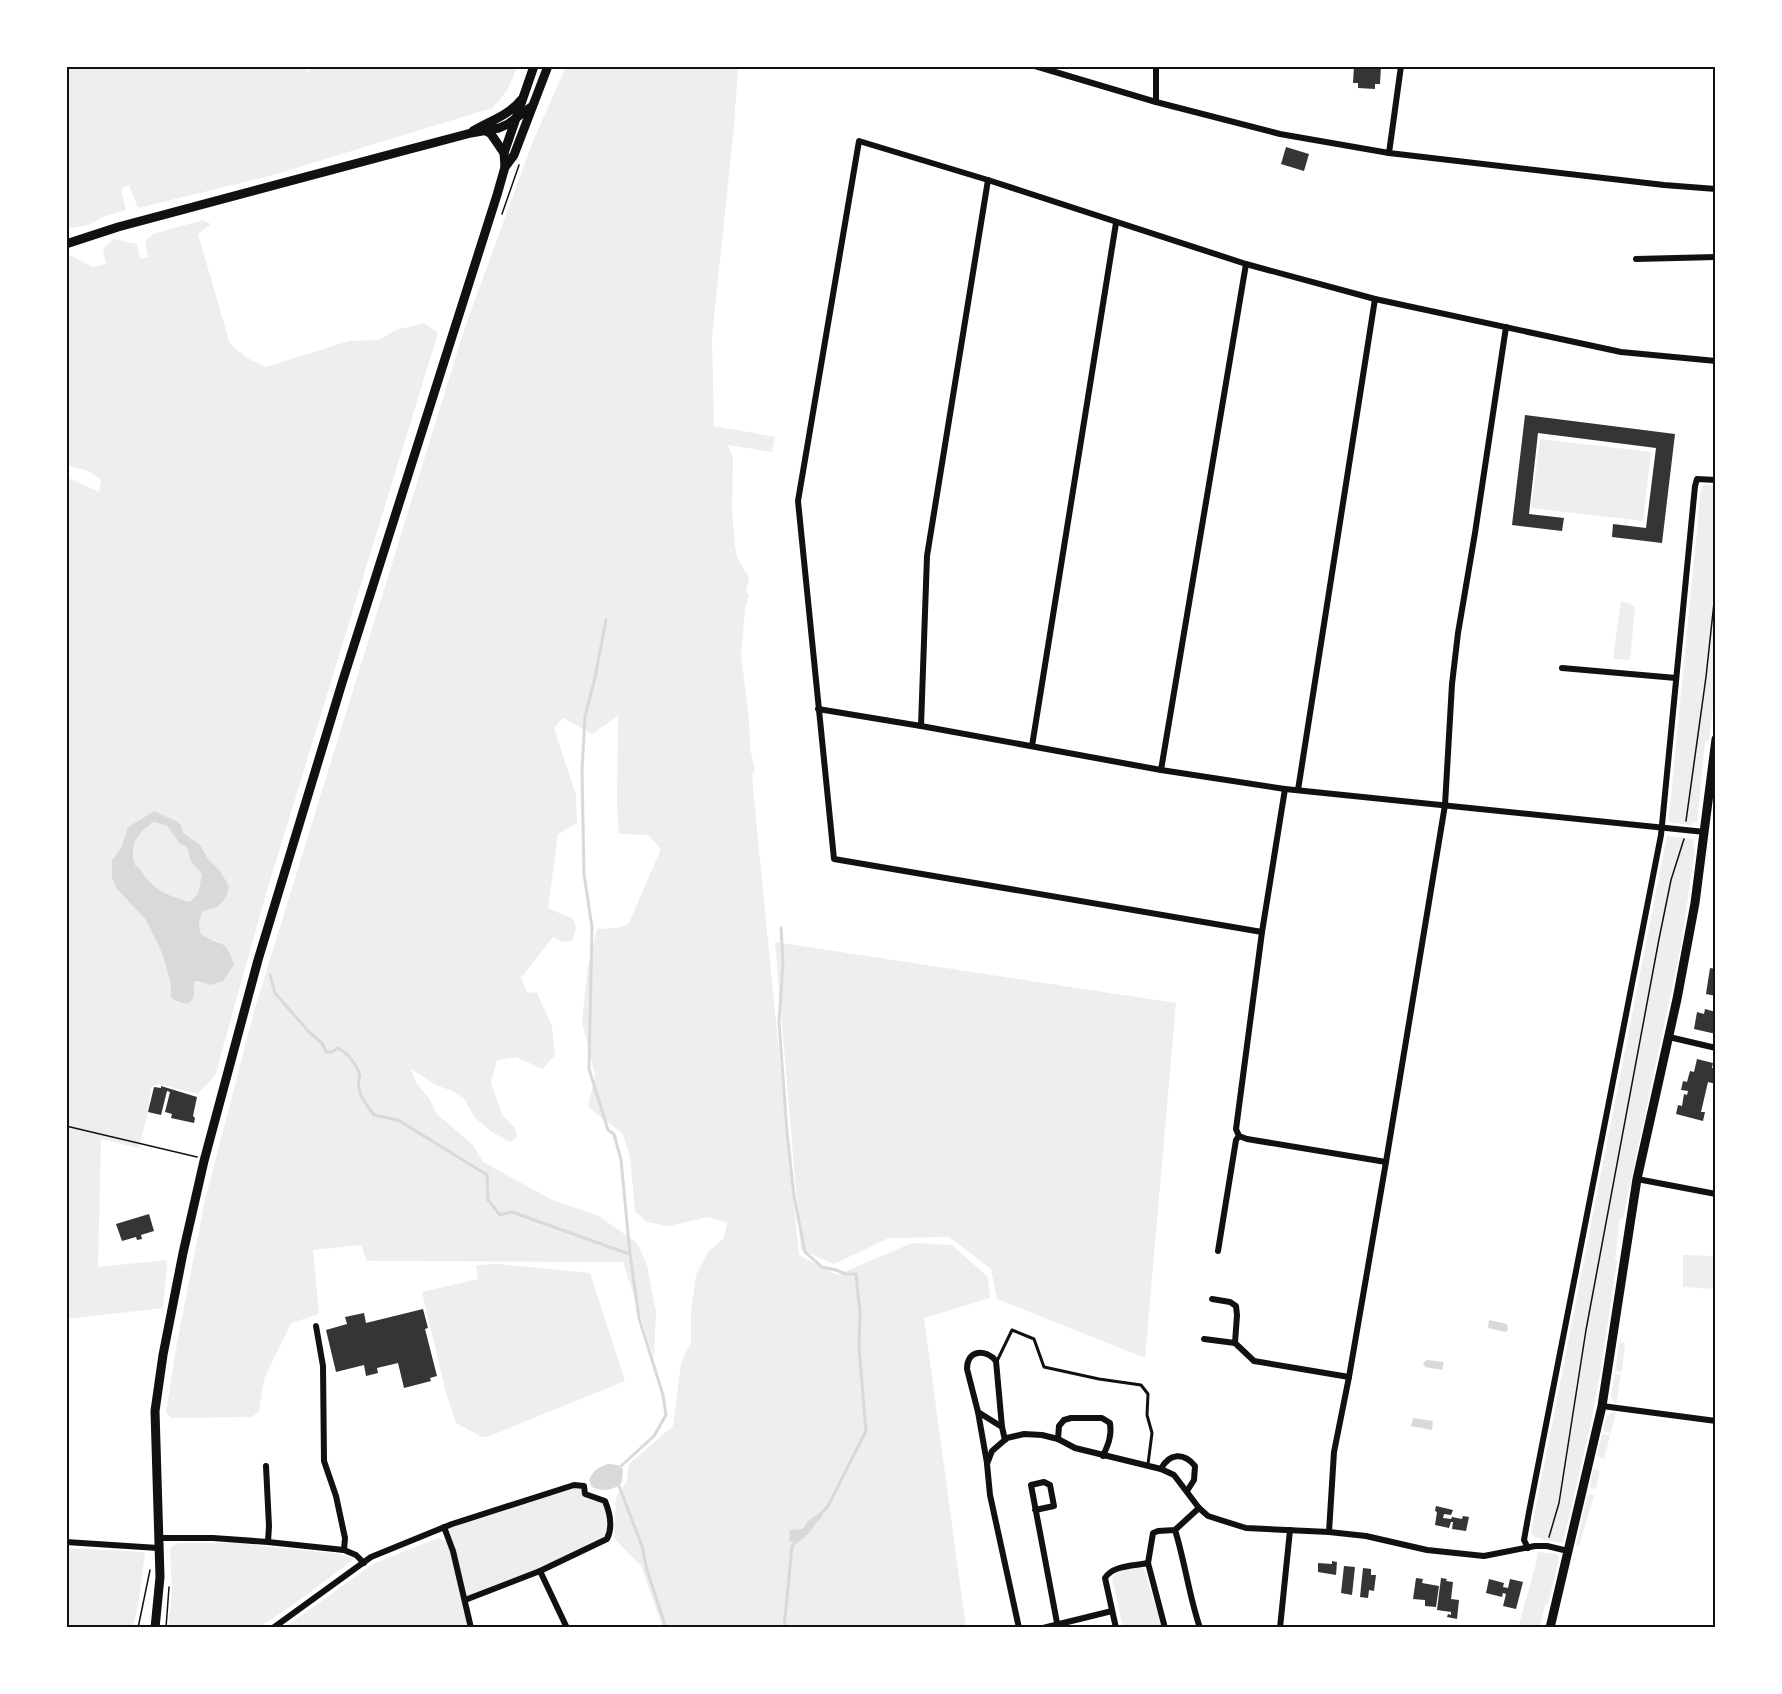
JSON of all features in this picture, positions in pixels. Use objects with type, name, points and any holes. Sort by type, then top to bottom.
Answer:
[{"type":"main road","points":[[505,167],[504,153],[534,66]]},
{"type":"main road","points":[[155,1628],[160,1577],[155,1411],[163,1355],[204,1161],[258,960],[342,683],[457,325],[505,167],[514,155],[548,66]]},
{"type":"main road","points":[[471,133],[515,107],[526,94]]},
{"type":"main road","points":[[66,244],[130,224],[471,133],[499,128],[531,107]]},
{"type":"main road","points":[[486,131],[504,153]]},
{"type":"main road","points":[[1550,1628],[1602,1406],[1637,1179],[1669,1037],[1695,903],[1705,832],[1711,813],[1716,739]]},
{"type":"street","points":[[1035,66],[1156,102],[1280,134],[1389,153],[1716,189]]},
{"type":"street","points":[[1156,66],[1156,102]]},
{"type":"street","points":[[1389,153],[1401,66]]},
{"type":"street","points":[[1262,932],[834,859],[798,501],[859,141],[988,180],[1246,264],[1375,299],[1621,352],[1716,361]]},
{"type":"street","points":[[921,726],[927,556],[988,180]]},
{"type":"street","points":[[1032,746],[1116,223]]},
{"type":"street","points":[[1636,259],[1716,258]]},
{"type":"street","points":[[1161,770],[1246,264]]},
{"type":"street","points":[[1298,790],[1375,299]]},
{"type":"street","points":[[1329,1532],[1334,1452],[1386,1162],[1445,805],[1452,684],[1458,633],[1506,327]]},
{"type":"street","points":[[1528,1548],[1524,1540],[1529,1512],[1662,828],[1695,486],[1697,479],[1716,480]]},
{"type":"street","points":[[1563,668],[1676,678]]},
{"type":"street","points":[[818,709],[1161,770],[1285,789],[1705,832]]},
{"type":"street","points":[[1239,1136],[1236,1129],[1262,932],[1285,789]]},
{"type":"street","points":[[1669,1037],[1716,1048]]},
{"type":"street","points":[[1239,1136],[1386,1162]]},
{"type":"street","points":[[1218,1251],[1236,1140],[1239,1136]]},
{"type":"street","points":[[1637,1179],[1716,1194]]},
{"type":"street","points":[[1212,1299],[1230,1302],[1236,1306],[1235,1343]]},
{"type":"street","points":[[316,1326],[323,1366],[324,1461],[336,1496],[345,1538],[344,1550]]},
{"type":"street","points":[[1204,1339],[1235,1343],[1254,1361],[1348,1377]]},
{"type":"street","points":[[1005,1440],[996,1362],[990,1355],[980,1352],[971,1356],[967,1369],[978,1412],[990,1495],[1019,1628]]},
{"type":"street","points":[[1602,1406],[1716,1421]]},
{"type":"street","points":[[978,1412],[1002,1428]]},
{"type":"street","points":[[1058,1439],[1059,1426],[1064,1420],[1102,1418],[1110,1423],[1111,1433],[1103,1456]]},
{"type":"street","points":[[987,1464],[992,1451],[1008,1438],[1024,1434],[1042,1435],[1103,1456],[1161,1469],[1174,1475],[1199,1508],[1208,1516],[1246,1528],[1366,1536],[1428,1550],[1468,1555],[1484,1556],[1534,1546],[1547,1546],[1568,1551]]},
{"type":"street","points":[[1161,1469],[1165,1462],[1173,1457],[1182,1456],[1190,1460],[1195,1466],[1194,1480],[1187,1491]]},
{"type":"street","points":[[266,1466],[268,1542]]},
{"type":"street","points":[[1035,1510],[1054,1506],[1050,1485],[1044,1482],[1031,1485],[1035,1510],[1057,1627]]},
{"type":"street","points":[[273,1628],[371,1557],[444,1527],[574,1485],[584,1486],[585,1494],[605,1501],[609,1510],[610,1528],[607,1539],[540,1571],[465,1600]]},
{"type":"street","points":[[1165,1628],[1148,1563],[1153,1533],[1175,1530],[1199,1508]]},
{"type":"street","points":[[444,1527],[453,1551],[471,1628]]},
{"type":"street","points":[[1175,1530],[1193,1608],[1200,1628]]},
{"type":"street","points":[[1280,1628],[1290,1530]]},
{"type":"street","points":[[66,1542],[159,1543],[213,1538],[344,1550],[356,1555],[364,1563]]},
{"type":"street","points":[[1116,1628],[1105,1578],[1114,1570],[1148,1563]]},
{"type":"street","points":[[540,1571],[567,1628]]},
{"type":"street","points":[[1043,1628],[1057,1627],[1112,1611]]},
{"type":"lane","points":[[996,1362],[1012,1330],[1034,1339],[1044,1367],[1141,1385],[1148,1394],[1147,1415],[1152,1433],[1148,1466]]},
{"type":"path","points":[[510,190],[520,162]]},
{"type":"path","points":[[1686,824],[1716,584]]},
{"type":"path","points":[[1548,1540],[1559,1503],[1586,1330],[1659,939],[1671,880],[1685,835]]},
{"type":"path","points":[[66,1126],[195,1156]]},
{"type":"path","points":[[138,1628],[151,1567]]},
{"type":"shaded area","points":[[66,66],[299,66],[313,74],[304,66],[517,66],[508,89],[492,108],[273,175],[138,208],[129,185],[121,189],[126,210],[105,216],[88,225],[66,229]]},
{"type":"shaded area","points":[[566,66],[738,66],[712,337],[714,426],[775,437],[772,452],[728,445],[733,458],[732,511],[735,546],[737,557],[749,578],[741,656],[749,718],[750,747],[755,771],[752,774],[754,799],[799,1255],[837,1275],[912,1243],[952,1245],[988,1277],[990,1298],[924,1318],[966,1628],[663,1628],[641,1566],[614,1538],[616,1497],[627,1481],[629,1464],[673,1426],[681,1363],[691,1342],[691,1313],[696,1275],[708,1252],[724,1238],[727,1223],[709,1217],[668,1226],[647,1222],[635,1212],[630,1156],[622,1133],[588,1107],[595,1075],[582,1022],[588,966],[597,929],[618,928],[629,923],[661,849],[648,835],[619,834],[618,716],[592,734],[563,718],[554,728],[576,795],[577,823],[558,834],[548,908],[573,919],[576,928],[572,941],[563,942],[553,937],[521,978],[527,992],[537,993],[552,1026],[555,1055],[543,1069],[516,1057],[497,1060],[491,1083],[502,1114],[515,1128],[517,1138],[510,1142],[492,1132],[475,1118],[464,1098],[438,1086],[411,1069],[416,1083],[429,1098],[437,1114],[473,1145],[483,1162],[552,1200],[599,1216],[637,1243],[647,1265],[656,1312],[654,1358],[623,1262],[367,1261],[361,1245],[313,1250],[319,1314],[291,1323],[264,1379],[259,1412],[251,1417],[171,1418],[166,1412],[205,1200],[255,1008],[465,327],[532,144]]},
{"type":"shaded area","points":[[203,220],[211,224],[198,234],[230,344],[247,358],[266,367],[349,341],[379,340],[396,330],[424,323],[438,333],[265,897],[215,1076],[198,1094],[158,1084],[151,1088],[139,1148],[101,1139],[98,1267],[166,1260],[163,1308],[66,1319],[66,477],[99,492],[101,480],[89,471],[69,466],[66,461],[66,255],[93,267],[106,264],[103,249],[113,239],[137,244],[140,259],[148,257],[145,241],[153,234]],"holes":[[[154,811],[176,821],[183,833],[220,871],[215,908],[202,912],[199,923],[201,934],[209,940],[219,941],[210,985],[194,982],[192,1001],[187,1003],[177,1002],[170,992],[170,980],[162,953],[146,920],[116,888],[112,878],[112,860],[121,848],[128,827]]]},
{"type":"shaded area","points":[[1540,439],[1651,452],[1643,521],[1531,508]]},
{"type":"shaded area","points":[[1705,484],[1716,486],[1716,680],[1709,741],[1705,742],[1697,823],[1693,822],[1693,825],[1672,823],[1669,817],[1701,489]]},
{"type":"shaded area","points":[[1621,601],[1635,607],[1630,660],[1613,659]]},
{"type":"shaded area","points":[[154,811],[176,821],[181,825],[183,833],[200,845],[229,886],[223,901],[216,907],[202,912],[199,923],[201,934],[221,943],[228,949],[234,965],[223,981],[210,985],[194,982],[194,996],[189,1003],[179,1002],[171,997],[170,980],[162,953],[146,920],[116,888],[112,878],[112,860],[121,848],[128,827]],"holes":[[[154,822],[167,826],[180,844],[187,847],[190,860],[202,874],[198,893],[190,902],[157,888],[135,865],[133,851],[139,835]]]},
{"type":"shaded area","points":[[154,822],[167,826],[180,844],[187,847],[190,860],[202,874],[198,893],[190,902],[157,888],[135,865],[133,851],[136,840]]},
{"type":"shaded area","points":[[1667,836],[1694,839],[1693,847],[1695,848],[1681,946],[1623,1218],[1620,1218],[1615,1259],[1617,1260],[1601,1369],[1589,1432],[1563,1543],[1561,1543],[1534,1537],[1531,1532]]},
{"type":"shaded area","points":[[775,942],[1176,1003],[1145,1358],[997,1299],[991,1269],[949,1237],[889,1238],[834,1264],[801,1250]]},
{"type":"shaded area","points":[[1683,1255],[1716,1256],[1716,1289],[1683,1287]]},
{"type":"shaded area","points":[[498,1264],[590,1273],[625,1381],[487,1437],[482,1437],[456,1423],[446,1393],[422,1292],[478,1279],[476,1265]]},
{"type":"shaded area","points":[[1489,1320],[1507,1324],[1508,1330],[1505,1332],[1488,1328]]},
{"type":"shaded area","points":[[1621,1343],[1625,1343],[1622,1372],[1615,1371]]},
{"type":"shaded area","points":[[1427,1360],[1444,1362],[1442,1370],[1425,1367],[1423,1363]]},
{"type":"shaded area","points":[[1615,1374],[1621,1375],[1616,1404],[1611,1396]]},
{"type":"shaded area","points":[[1616,1412],[1611,1433],[1603,1431],[1608,1416]]},
{"type":"shaded area","points":[[1413,1418],[1433,1421],[1432,1430],[1411,1426]]},
{"type":"shaded area","points":[[1602,1434],[1610,1435],[1604,1459],[1597,1456]]},
{"type":"shaded area","points":[[608,1464],[618,1465],[623,1469],[619,1486],[606,1490],[592,1487],[589,1480],[592,1474]]},
{"type":"shaded area","points":[[1595,1469],[1600,1471],[1596,1489],[1590,1486]]},
{"type":"shaded area","points":[[574,1485],[584,1486],[586,1494],[605,1501],[608,1510],[607,1539],[540,1571],[465,1600],[444,1527]]},
{"type":"shaded area","points":[[1590,1494],[1594,1496],[1578,1547],[1576,1545],[1587,1496]]},
{"type":"shaded area","points":[[821,1512],[822,1517],[803,1539],[795,1543],[789,1541],[790,1530],[803,1529],[808,1521]]},
{"type":"shaded area","points":[[438,1538],[446,1541],[451,1549],[468,1628],[284,1628],[373,1564]]},
{"type":"shaded area","points":[[178,1543],[234,1543],[340,1554],[354,1559],[258,1628],[168,1628],[172,1595],[170,1548]]},
{"type":"shaded area","points":[[66,1548],[145,1552],[133,1628],[66,1628]]},
{"type":"shaded area","points":[[1538,1552],[1558,1554],[1559,1559],[1548,1604],[1545,1604],[1540,1628],[1518,1628],[1536,1564]]},
{"type":"shaded area","points":[[1136,1567],[1144,1569],[1160,1628],[1123,1628],[1112,1578],[1116,1572]]},
{"type":"building","points":[[1354,66],[1381,66],[1380,84],[1375,84],[1375,89],[1358,88],[1358,83],[1353,83]]},
{"type":"building","points":[[1286,147],[1309,154],[1304,171],[1281,164]]},
{"type":"building","points":[[1525,415],[1675,434],[1662,543],[1612,537],[1613,524],[1646,528],[1656,448],[1538,433],[1529,514],[1564,518],[1562,531],[1512,525]]},
{"type":"building","points":[[1710,968],[1716,969],[1716,996],[1706,994]]},
{"type":"building","points":[[1705,1009],[1716,1012],[1716,1034],[1694,1029],[1697,1012],[1704,1014]]},
{"type":"building","points":[[1697,1059],[1713,1063],[1712,1068],[1716,1069],[1716,1084],[1708,1082],[1701,1112],[1705,1112],[1703,1121],[1676,1114],[1678,1105],[1682,1106],[1684,1094],[1687,1095],[1688,1091],[1681,1090],[1683,1081],[1687,1082],[1690,1071],[1694,1072]]},
{"type":"building","points":[[161,1086],[197,1097],[194,1123],[171,1118],[172,1114],[165,1112],[170,1092],[167,1091],[161,1115],[148,1112],[154,1087],[161,1088]]},
{"type":"building","points":[[149,1214],[154,1231],[141,1235],[142,1239],[137,1240],[136,1237],[122,1241],[116,1224]]},
{"type":"building","points":[[423,1309],[428,1328],[425,1329],[437,1376],[430,1378],[431,1381],[404,1388],[398,1363],[377,1368],[378,1373],[366,1376],[364,1365],[336,1372],[326,1330],[347,1324],[345,1317],[364,1313],[366,1323]]},
{"type":"building","points":[[1436,1506],[1453,1510],[1451,1515],[1444,1514],[1443,1518],[1469,1517],[1466,1531],[1452,1529],[1453,1522],[1449,1528],[1435,1525]]},
{"type":"building","points":[[1332,1561],[1337,1562],[1336,1575],[1318,1572],[1318,1563],[1332,1564]]},
{"type":"building","points":[[1344,1566],[1355,1567],[1352,1595],[1341,1593]]},
{"type":"building","points":[[1363,1568],[1371,1569],[1371,1575],[1376,1575],[1374,1591],[1369,1590],[1368,1598],[1360,1597]]},
{"type":"building","points":[[1416,1578],[1423,1579],[1422,1583],[1439,1586],[1436,1607],[1425,1606],[1425,1600],[1413,1599]]},
{"type":"building","points":[[1441,1578],[1453,1582],[1451,1599],[1459,1600],[1457,1619],[1447,1617],[1448,1614],[1451,1615],[1451,1612],[1437,1610]]},
{"type":"building","points":[[1489,1579],[1504,1583],[1503,1587],[1508,1588],[1510,1579],[1523,1582],[1516,1609],[1503,1606],[1506,1594],[1503,1593],[1502,1597],[1486,1593]]},
{"type":"waterway","points":[[606,620],[585,716],[582,771],[584,874],[592,927],[589,1069],[608,1130],[614,1134],[621,1160],[639,1318],[663,1395],[666,1415],[654,1436],[621,1466]]},
{"type":"waterway","points":[[781,928],[783,963],[779,1022],[787,1132],[794,1196],[805,1252],[822,1267],[846,1274],[856,1274],[860,1313],[859,1347],[866,1431],[828,1506],[819,1516]]},
{"type":"waterway","points":[[270,975],[275,993],[308,1031],[322,1043],[326,1052],[332,1052],[338,1048],[352,1060],[360,1076],[360,1092],[374,1115],[398,1120],[487,1175],[488,1200],[500,1215],[512,1212],[629,1254]]},
{"type":"waterway","points":[[619,1486],[642,1546],[647,1570],[666,1628]]},
{"type":"waterway","points":[[784,1628],[792,1546],[797,1541]]}]
